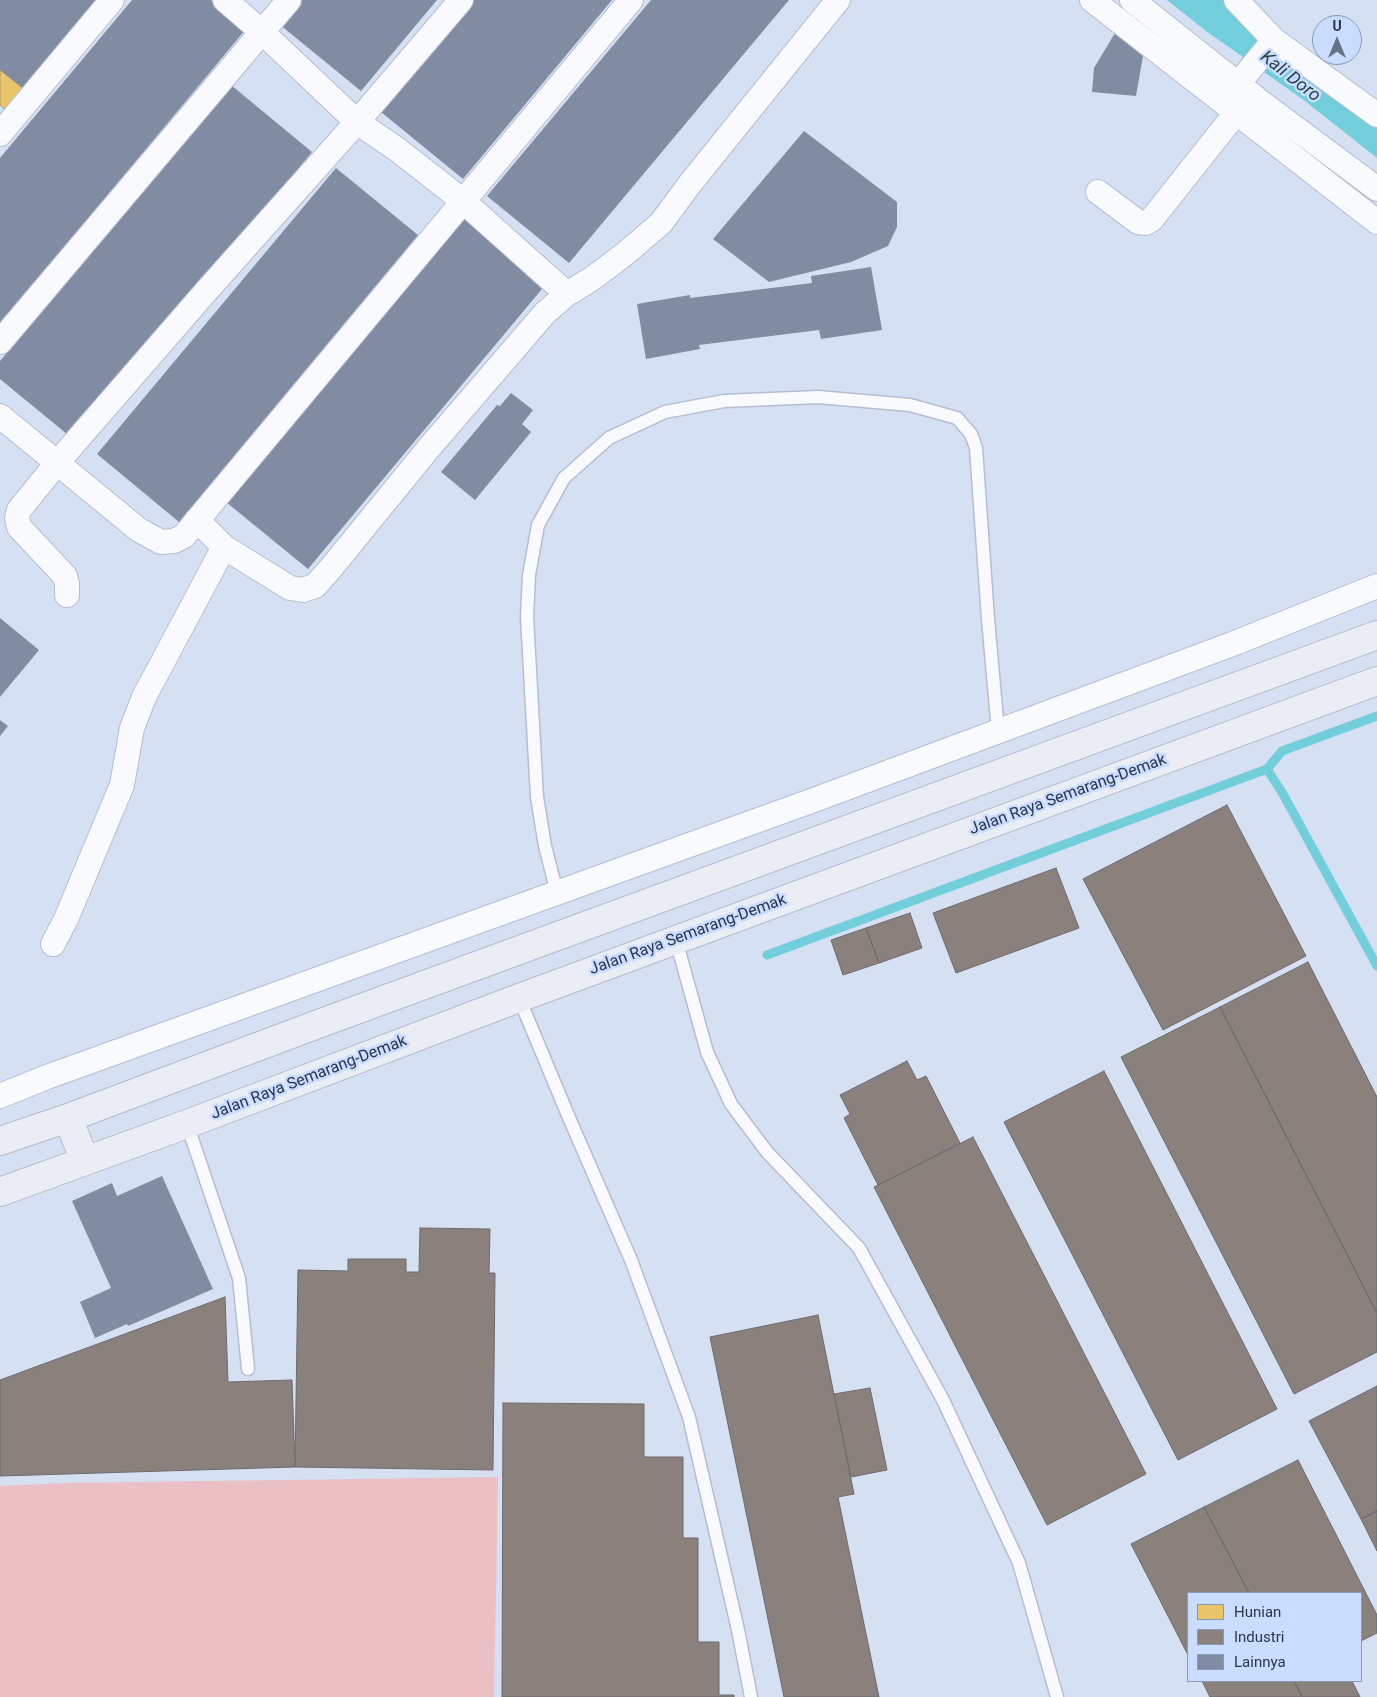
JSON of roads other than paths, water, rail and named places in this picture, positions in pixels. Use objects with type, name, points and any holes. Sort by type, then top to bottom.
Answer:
[{"type":"highway","points":[[0,1141],[68,1118],[357,1009],[1377,635]]},
{"type":"highway","name":"Jalan Raya Semarang-Demak","points":[[0,1192],[1377,681]]},
{"type":"highway","points":[[68,1118],[85,1161]]},
{"type":"street","points":[[0,134],[112,0]]},
{"type":"street","points":[[225,0],[262,32],[357,122],[398,150],[463,201],[567,294]]},
{"type":"street","points":[[0,342],[289,0]]},
{"type":"street","points":[[67,595],[65,576],[19,527],[17,518],[19,510],[56,463],[215,280],[357,122],[461,0]]},
{"type":"street","points":[[0,416],[139,530],[161,542],[174,541],[184,536],[631,0]]},
{"type":"street","points":[[196,520],[219,556],[290,588],[304,590],[315,586],[428,449],[546,313],[567,294],[600,273],[661,224],[689,185],[838,0]]},
{"type":"street","points":[[1092,0],[1377,222]]},
{"type":"street","points":[[1132,0],[1244,78],[1377,189]]},
{"type":"street","points":[[1236,0],[1273,42],[1377,115]]},
{"type":"street","points":[[1244,78],[1273,42]]},
{"type":"street","points":[[1098,192],[1138,222],[1146,222],[1152,219],[1236,112]]},
{"type":"street","points":[[53,944],[66,919],[122,785],[132,728],[144,696],[219,556]]},
{"type":"street","points":[[0,1096],[47,1077],[557,893],[1236,643],[1377,586]]},
{"type":"lane","points":[[557,893],[537,797],[527,617],[529,575],[538,525],[564,478],[608,438],[665,412],[724,401],[818,397],[910,406],[956,418],[971,434],[976,448],[998,731]]},
{"type":"lane","points":[[676,940],[707,1052],[731,1104],[767,1152],[859,1248],[943,1400],[1019,1563],[1057,1697]]},
{"type":"lane","points":[[519,998],[631,1260],[689,1417],[738,1630],[751,1697]]},
{"type":"lane","points":[[187,1124],[239,1278],[248,1369]]},
{"type":"water","name":"Kali Doro","points":[[1167,0],[1227,0],[1377,126],[1377,158],[1305,101],[1206,31]]},
{"type":"waterway","points":[[767,955],[1267,769],[1282,751],[1377,716]]},
{"type":"waterway","points":[[1267,769],[1283,794],[1377,966]]}]
